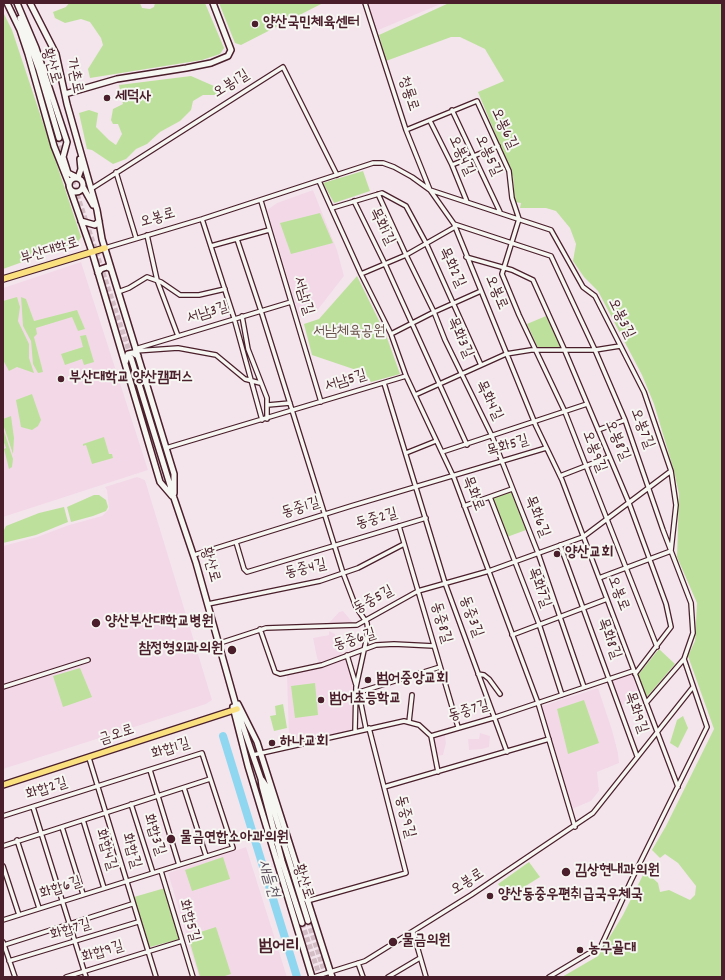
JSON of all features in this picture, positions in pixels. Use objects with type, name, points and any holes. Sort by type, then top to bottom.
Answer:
[{"type":"main road","points":[[7,3],[17,24],[28,54],[54,146],[70,186],[92,252],[160,482],[174,498]]},
{"type":"main road","name":"황산로","points":[[13,3],[29,42],[59,138]]},
{"type":"main road","points":[[17,3],[36,48],[67,144],[63,157],[68,173],[82,180],[83,187],[97,210]]},
{"type":"main road","name":"가촌로","points":[[30,3],[56,54],[65,94],[97,210],[105,248],[174,474],[174,498]]},
{"type":"main road","points":[[65,94],[117,79],[211,63],[230,54],[229,43],[213,3]]},
{"type":"main road","points":[[74,127],[73,135],[81,163],[81,170],[78,178]]},
{"type":"main road","points":[[54,146],[62,148],[67,144]]},
{"type":"main road","points":[[70,186],[73,179],[78,178]]},
{"type":"main road","points":[[70,186],[74,192],[78,192],[83,187]]},
{"type":"main road","points":[[81,221],[95,225],[99,221]]},
{"type":"main road","name":"부산대학로","points":[[3,279],[105,248]]},
{"type":"main road","points":[[98,273],[101,269],[111,269]]},
{"type":"main road","points":[[125,364],[128,354],[136,351]]},
{"type":"main road","name":"황산로","points":[[131,358],[174,498],[194,555],[220,643],[234,698],[235,710],[261,779],[280,854],[302,923]]},
{"type":"main road","points":[[234,698],[257,742],[331,974]]},
{"type":"main road","points":[[235,710],[248,766],[313,977]]},
{"type":"main road","name":"금오로","points":[[3,785],[235,710]]},
{"type":"main road","name":"황산로","points":[[261,779],[266,786],[308,921]]},
{"type":"street","name":"청룡로","points":[[365,3],[406,130],[430,190]]},
{"type":"street","name":"오봉1길","points":[[91,189],[284,67],[337,175]]},
{"type":"street","name":"오봉6길","points":[[406,130],[476,100],[509,171],[512,198],[519,219]]},
{"type":"street","name":"오봉5길","points":[[452,110],[500,212]]},
{"type":"street","name":"오봉4길","points":[[430,121],[452,165],[468,202]]},
{"type":"street","points":[[452,165],[498,146]]},
{"type":"street","name":"오봉로","points":[[105,248],[202,219],[373,163],[383,163],[412,177],[430,190],[454,225],[534,421],[560,476],[678,787]]},
{"type":"street","points":[[116,172],[136,238]]},
{"type":"street","name":"목화로","points":[[319,181],[361,274],[391,334],[406,376],[442,452],[464,506],[538,703],[575,826]]},
{"type":"street","name":"오봉3길","points":[[430,190],[500,212],[550,230],[583,287],[595,296],[644,392],[671,471],[676,506],[671,551]]},
{"type":"street","name":"목화1길","points":[[332,208],[382,193],[406,206],[426,243]]},
{"type":"street","name":"목화1길","points":[[378,194],[406,255]]},
{"type":"street","name":"서남1길","points":[[261,200],[321,402]]},
{"type":"street","name":"목화1길","points":[[354,201],[385,264]]},
{"type":"street","points":[[202,219],[234,318],[262,420]]},
{"type":"street","points":[[504,269],[519,219]]},
{"type":"street","name":"오봉7길","points":[[454,225],[512,242],[551,256],[595,350],[625,420],[671,551],[692,604],[693,633],[684,659],[646,703]]},
{"type":"street","name":"목화2길","points":[[361,274],[406,255],[454,225]]},
{"type":"street","points":[[211,246],[269,230]]},
{"type":"street","points":[[147,235],[157,280],[178,336]]},
{"type":"street","points":[[237,239],[350,594],[367,623],[368,632],[356,686]]},
{"type":"street","name":"목화2길","points":[[426,243],[454,303]]},
{"type":"street","points":[[406,255],[434,312]]},
{"type":"street","name":"오봉8길","points":[[466,257],[504,269],[512,270],[533,280],[629,502],[666,604],[671,627],[657,647],[634,672]]},
{"type":"street","points":[[385,264],[438,384],[467,445]]},
{"type":"street","name":"오봉9길","points":[[504,269],[502,274],[564,410],[657,647]]},
{"type":"street","points":[[118,292],[129,288],[147,277],[157,280],[180,294],[190,296],[225,290]]},
{"type":"street","name":"목화3길","points":[[391,334],[434,312],[481,291]]},
{"type":"street","name":"서남3길","points":[[136,351],[234,318],[291,302]]},
{"type":"street","name":"목화3길","points":[[454,303],[481,365]]},
{"type":"street","name":"목화3길","points":[[434,312],[461,374]]},
{"type":"street","points":[[242,316],[248,349],[268,405],[267,419]]},
{"type":"street","name":"목화4길","points":[[415,395],[506,354],[536,350],[595,350],[620,346]]},
{"type":"street","points":[[122,354],[160,348],[178,348],[216,355],[233,370],[252,382],[260,384]]},
{"type":"street","name":"목화4길","points":[[461,374],[492,436],[512,489]]},
{"type":"street","name":"서남5길","points":[[166,448],[267,419],[406,376]]},
{"type":"street","points":[[384,383],[416,487]]},
{"type":"street","points":[[268,405],[290,403]]},
{"type":"street","points":[[442,452],[467,445],[564,410],[587,404]]},
{"type":"street","points":[[598,430],[625,420]]},
{"type":"street","points":[[406,453],[436,441]]},
{"type":"street","name":"목화5길","points":[[452,476],[546,448]]},
{"type":"street","points":[[560,476],[610,457]]},
{"type":"street","name":"목화7길","points":[[489,571],[583,537],[606,518],[671,471]]},
{"type":"street","name":"동중1길","points":[[194,555],[452,476]]},
{"type":"street","name":"동중3길","points":[[416,487],[445,583],[493,718],[507,752]]},
{"type":"street","name":"목화6길","points":[[464,506],[512,489],[538,553]]},
{"type":"street","points":[[490,497],[516,561]]},
{"type":"street","name":"동중2길","points":[[236,542],[244,569],[248,572],[426,518]]},
{"type":"street","name":"동중8길","points":[[399,526],[458,726]]},
{"type":"street","name":"동중4길","points":[[208,604],[320,581],[371,563],[404,544]]},
{"type":"street","points":[[560,546],[584,608]]},
{"type":"street","points":[[598,578],[671,551]]},
{"type":"street","name":"목화7길","points":[[538,553],[559,616]]},
{"type":"street","name":"목화7길","points":[[516,561],[539,624]]},
{"type":"street","name":"동중5길","points":[[220,643],[266,628],[354,626],[418,591],[489,571]]},
{"type":"street","name":"목화8길","points":[[512,634],[606,599]]},
{"type":"street","name":"목화8길","points":[[584,608],[610,679]]},
{"type":"street","points":[[559,616],[584,687]]},
{"type":"street","points":[[539,624],[562,695]]},
{"type":"street","name":"동중6길","points":[[260,629],[275,672],[280,674],[322,665],[364,648],[394,644],[434,646]]},
{"type":"street","points":[[347,655],[384,787]]},
{"type":"street","points":[[549,977],[601,946],[630,881],[707,727],[684,659]]},
{"type":"street","points":[[3,687],[88,660]]},
{"type":"street","points":[[357,693],[440,667]]},
{"type":"street","name":"목화9길","points":[[538,703],[634,672]]},
{"type":"street","points":[[478,674],[484,675],[489,679],[500,694]]},
{"type":"street","name":"목화9길","points":[[610,679],[637,756]]},
{"type":"street","points":[[656,732],[693,686]]},
{"type":"street","points":[[355,731],[357,693]]},
{"type":"street","points":[[409,722],[412,695]]},
{"type":"street","name":"동중7길","points":[[431,736],[458,726],[493,718],[538,703]]},
{"type":"street","points":[[253,755],[404,721],[419,725],[431,736],[438,772]]},
{"type":"street","name":"오봉로","points":[[313,977],[331,974],[365,961],[413,932],[575,826],[593,813],[656,732]]},
{"type":"street","name":"동중9길","points":[[307,901],[406,873],[384,787],[549,739]]},
{"type":"street","name":"화합1길","points":[[98,786],[202,753],[233,848],[206,856]]},
{"type":"street","name":"화합길","points":[[89,758],[132,904],[156,977]]},
{"type":"street","points":[[150,770],[157,796]]},
{"type":"street","name":"화합3길","points":[[106,812],[210,779]]},
{"type":"street","name":"화합2길","points":[[3,816],[98,786]]},
{"type":"street","points":[[126,882],[206,856],[184,788]]},
{"type":"street","name":"화합3길","points":[[157,796],[179,865]]},
{"type":"street","name":"화합3길","points":[[131,804],[153,873]]},
{"type":"street","points":[[33,807],[86,977]]},
{"type":"street","name":"화합4길","points":[[3,846],[17,840],[41,834],[106,812]]},
{"type":"street","name":"화합4길","points":[[84,820],[104,888]]},
{"type":"street","points":[[62,827],[83,894]]},
{"type":"street","points":[[17,840],[39,908]]},
{"type":"street","points":[[3,866],[19,915]]},
{"type":"street","name":"화합5길","points":[[161,871],[193,977]]},
{"type":"street","name":"화합6길","points":[[3,920],[83,894],[126,882]]},
{"type":"street","name":"화합7길","points":[[4,943],[132,904]]},
{"type":"street","name":"화합7길","points":[[9,961],[138,922]]},
{"type":"street","points":[[413,932],[426,977]]},
{"type":"street","points":[[148,952],[182,941]]},
{"type":"street","points":[[4,943],[14,977]]},
{"type":"street","name":"화합9길","points":[[66,977],[148,952]]},
{"type":"street","points":[[388,977],[420,958]]},
{"type":"street","points":[[358,963],[363,977]]},
{"type":"shaded area","points":[[366,3],[443,3],[376,31]]},
{"type":"shaded area","points":[[313,190],[337,250],[344,276],[316,312],[300,318],[267,210],[277,203]]},
{"type":"shaded area","name":"부산대학교 양산캠퍼스","points":[[81,262],[148,470],[3,517],[3,288]]},
{"type":"shaded area","name":"양산부산대학교병원","points":[[137,477],[145,480],[212,700],[206,704],[3,769],[3,546],[37,537],[69,525],[102,516],[109,509],[107,490],[105,487]]},
{"type":"shaded area","points":[[343,611],[354,624],[328,624],[339,612]]},
{"type":"shaded area","points":[[329,631],[335,634],[336,642],[340,644],[342,655],[331,658],[320,664],[317,658],[313,638],[329,635]]},
{"type":"shaded area","name":"범어초등학교","points":[[343,658],[346,660],[355,688],[353,730],[294,743],[289,740],[287,675],[323,666]]},
{"type":"shaded area","points":[[631,672],[640,698],[622,705],[612,679]]},
{"type":"shaded area","points":[[598,688],[612,730],[619,763],[597,772],[599,791],[591,801],[572,809],[542,706]]},
{"type":"shaded area","points":[[480,733],[490,736],[489,747],[469,750],[468,739],[479,739]]},
{"type":"shaded area","points":[[443,734],[445,735],[446,743],[443,755],[436,756],[432,738]]},
{"type":"shaded area","points":[[246,847],[287,977],[199,977],[168,873]]},
{"type":"green space","points":[[69,3],[140,3],[142,8],[150,9],[154,7],[155,3],[205,3],[224,48],[220,54],[202,60],[90,78],[88,69],[103,45],[101,38],[90,22],[81,19],[65,23],[55,18],[53,12],[66,7]]},
{"type":"green space","name":"양산국민체육센터","points":[[219,3],[323,3],[241,45],[235,43]]},
{"type":"green space","points":[[449,3],[722,3],[722,977],[562,977],[598,956],[623,915],[645,871],[658,883],[660,892],[669,890],[690,900],[695,895],[696,886],[678,863],[665,854],[660,858],[652,850],[666,826],[714,729],[688,656],[695,641],[697,603],[677,557],[679,494],[674,471],[654,404],[642,375],[598,291],[584,277],[573,261],[576,244],[570,228],[556,211],[546,208],[520,208],[521,203],[515,202],[513,177],[478,92],[504,81],[485,49],[460,37],[451,37],[386,61],[379,35]]},
{"type":"green space","points":[[3,12],[12,30],[81,237],[78,242],[3,269]]},
{"type":"green space","points":[[191,76],[223,90],[220,95],[203,95],[193,101],[191,110],[180,121],[160,132],[147,144],[136,149],[126,159],[113,164],[92,150],[87,149],[79,113],[89,110],[98,113],[96,127],[116,145],[122,134],[118,124],[113,124],[111,120],[113,109],[123,104],[119,85]]},
{"type":"green space","points":[[363,171],[370,191],[334,203],[323,183]]},
{"type":"green space","points":[[320,213],[333,243],[291,254],[280,223]]},
{"type":"green space","name":"서남체육공원","points":[[357,276],[386,335],[400,374],[371,382],[365,373],[312,355],[304,324],[319,319]]},
{"type":"green space","points":[[17,297],[20,307],[18,321],[29,344],[29,358],[34,373],[17,367],[9,371],[3,360],[3,301]]},
{"type":"green space","points":[[21,297],[26,299],[34,321],[77,310],[85,329],[78,331],[72,317],[36,328],[37,334],[34,337],[43,372],[38,373],[33,364],[31,341],[23,326]]},
{"type":"green space","points":[[546,316],[561,348],[538,348],[527,324]]},
{"type":"green space","points":[[86,335],[94,362],[84,365],[82,359],[65,365],[61,354],[83,347],[80,336]]},
{"type":"green space","points":[[32,394],[41,420],[38,426],[32,430],[21,427],[16,400]]},
{"type":"green space","points":[[11,416],[14,438],[13,454],[3,424],[3,419]]},
{"type":"green space","points":[[3,428],[13,459],[12,467],[9,469],[4,449],[6,448],[3,440]]},
{"type":"green space","points":[[104,437],[109,454],[112,454],[113,458],[92,464],[86,445],[83,446],[83,444]]},
{"type":"green space","points":[[511,491],[526,530],[507,537],[492,498]]},
{"type":"green space","points":[[94,495],[99,495],[106,500],[108,507],[106,511],[71,522],[67,507]]},
{"type":"green space","points":[[64,507],[68,522],[36,535],[3,543],[3,532],[6,526],[39,513]]},
{"type":"green space","points":[[659,649],[675,664],[646,698],[638,675]]},
{"type":"green space","points":[[80,668],[92,697],[63,707],[53,676]]},
{"type":"green space","points":[[315,683],[318,715],[295,718],[291,686]]},
{"type":"green space","points":[[584,700],[599,743],[568,754],[557,709]]},
{"type":"green space","points":[[283,704],[287,728],[274,731],[270,716],[276,715],[275,706]]},
{"type":"green space","points":[[683,716],[688,728],[678,748],[670,743],[677,720]]},
{"type":"green space","points":[[223,857],[230,879],[192,891],[185,870]]},
{"type":"green space","points":[[529,862],[540,877],[508,897],[498,884]]},
{"type":"green space","points":[[165,888],[180,939],[150,947],[134,897]]},
{"type":"green space","points":[[216,927],[231,974],[222,977],[200,977],[188,936]]},
{"type":"waterway","name":"새들천","points":[[223,736],[297,977]]},
{"type":"tunnel","points":[[59,138],[64,156]]},
{"type":"tunnel","points":[[70,173],[131,357]]},
{"type":"tunnel","points":[[308,921],[326,977]]},
{"type":"tunnel","points":[[302,923],[320,977]]},
{"type":"place","name":"양산국민체육센터","points":[[255,24]]},
{"type":"place","name":"세덕사","points":[[107,98]]},
{"type":"place","name":"부산대학교 양산캠퍼스","points":[[61,379]]},
{"type":"place","name":"양산교회","points":[[557,554]]},
{"type":"place","name":"양산부산대학교병원","points":[[96,623]]},
{"type":"place","name":"참정형외과의원","points":[[232,650]]},
{"type":"place","name":"범어중앙교회","points":[[368,680]]},
{"type":"place","name":"범어초등학교","points":[[321,700]]},
{"type":"place","name":"하나교회","points":[[272,743]]},
{"type":"place","name":"물금연합소아과의원","points":[[171,839]]},
{"type":"place","name":"김상현내과의원","points":[[566,872]]},
{"type":"place","name":"양산동중우편취급국우체국","points":[[490,896]]},
{"type":"place","name":"물금의원","points":[[393,942]]},
{"type":"place","name":"농구골대","points":[[580,950]]},
{"type":"district","name":"범어리","points":[[279,948]]}]
